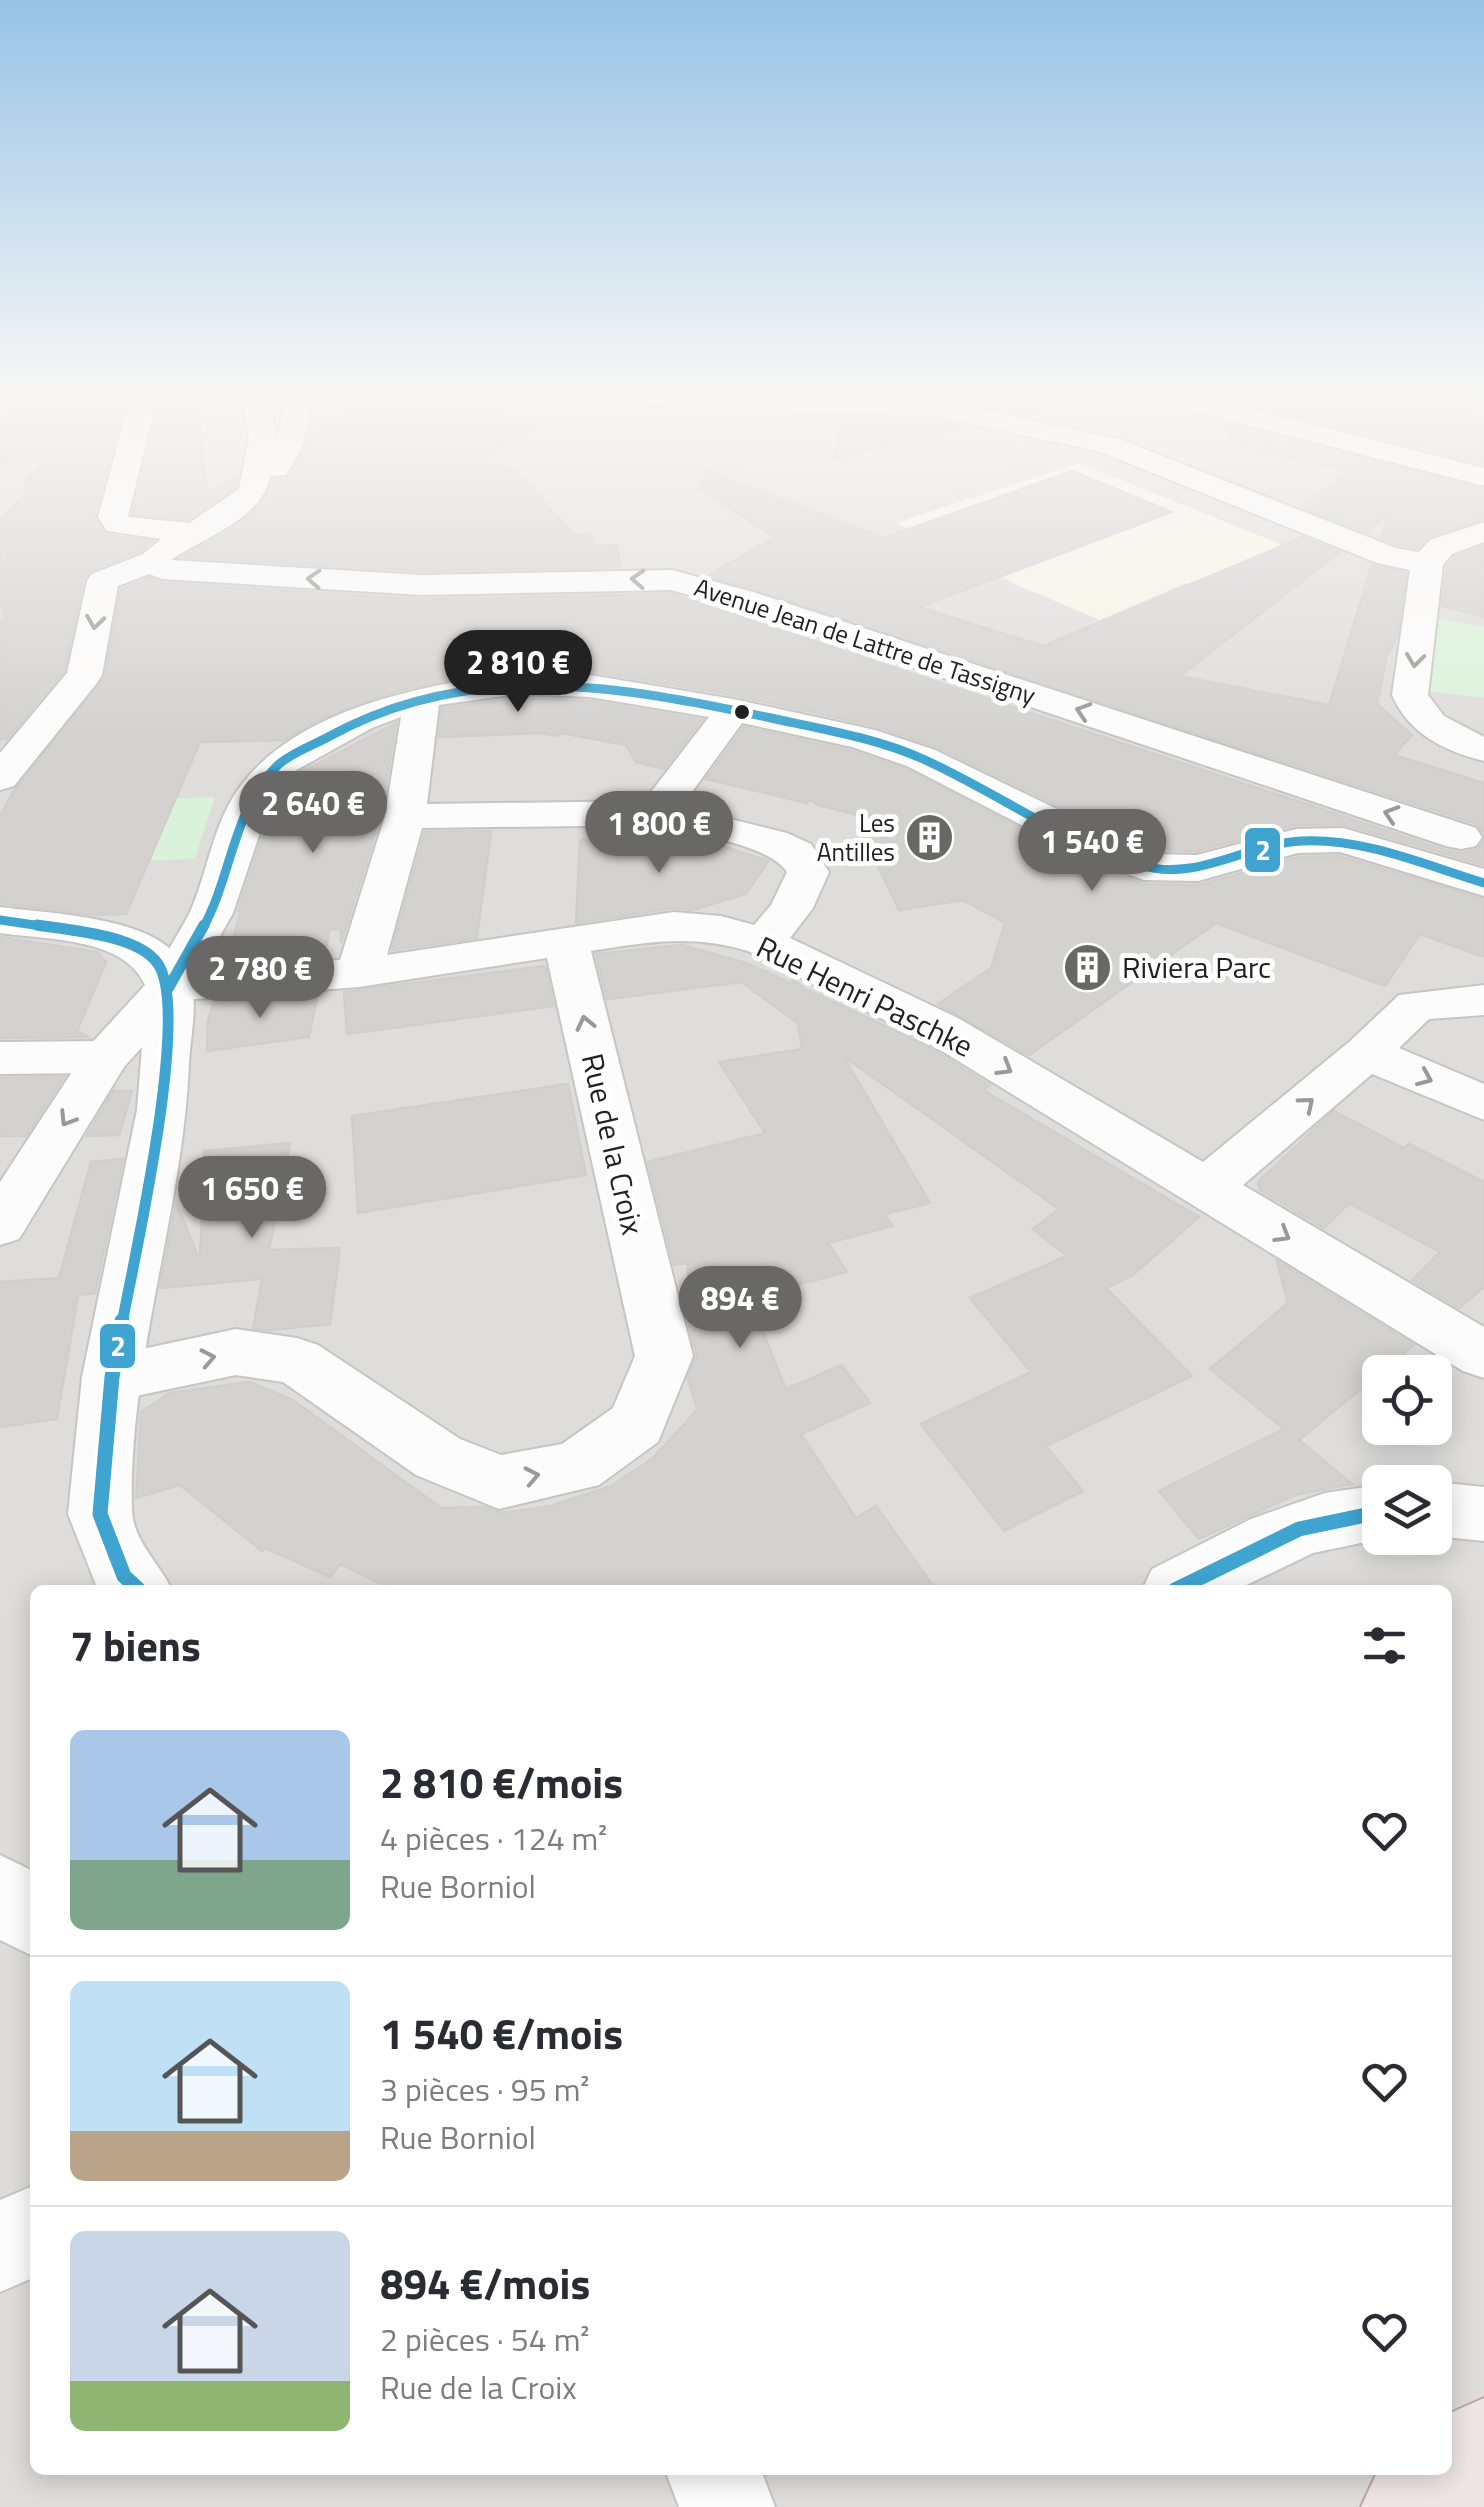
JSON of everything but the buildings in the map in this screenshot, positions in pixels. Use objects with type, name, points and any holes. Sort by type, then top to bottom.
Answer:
[{"type":"highway","points":[[1452,2471],[1484,2444]]},
{"type":"highway","points":[[1409,2507],[1447,2475]]},
{"type":"street","points":[[116,506],[113,517],[118,524],[195,533]]},
{"type":"street","points":[[0,778],[84,674],[103,580],[154,560],[234,506]]},
{"type":"street","points":[[1262,506],[1388,556],[1427,563]]},
{"type":"street","points":[[1484,530],[1441,547],[1427,563],[1410,695],[1415,710],[1432,726],[1484,750]]},
{"type":"street","name":"Avenue Jean de Lattre de Tassigny","points":[[154,560],[162,568],[422,584],[672,580],[741,599],[1484,844]]},
{"type":"street","points":[[0,1225],[106,1057],[168,987],[211,913],[250,802],[279,764],[358,720],[422,697],[516,684],[590,686],[734,710],[862,738],[921,758],[1104,851],[1144,867],[1198,868],[1296,842],[1342,840],[1484,883]]},
{"type":"street","points":[[359,972],[405,816],[422,697]]},
{"type":"street","points":[[656,813],[734,710]]},
{"type":"street","points":[[405,816],[656,813],[772,842],[796,853],[808,872],[791,908],[764,942]]},
{"type":"street","points":[[0,920],[98,934],[138,948],[156,961],[168,987],[162,1110],[112,1376],[100,1514],[124,1576],[133,1585]]},
{"type":"street","name":"Rue Henri Paschke","points":[[168,987],[359,972],[674,925],[722,929],[764,942],[941,1029],[1484,1355]]},
{"type":"street","name":"Rue de la Croix","points":[[112,1376],[236,1352],[297,1361],[438,1457],[500,1482],[577,1467],[637,1424],[664,1356],[566,942]]},
{"type":"street","points":[[1205,1189],[1366,1053],[1416,1005],[1484,1000]]},
{"type":"street","points":[[1366,1053],[1484,1103]]},
{"type":"street","points":[[0,1058],[106,1057]]},
{"type":"street","points":[[1452,1510],[1484,1514]]},
{"type":"street","points":[[1184,1585],[1284,1532],[1362,1513]]},
{"type":"street","points":[[0,1893],[30,1914]]},
{"type":"street","points":[[0,2248],[30,2233]]},
{"type":"street","points":[[714,2475],[727,2507]]},
{"type":"shaded area","points":[[0,506],[1484,506],[1484,2507],[0,2507]]},
{"type":"shaded area","points":[[809,506],[895,506],[851,520]]},
{"type":"shaded area","points":[[948,506],[1186,506],[1290,548],[1195,587],[1186,583],[1100,620],[1017,585],[896,523]]},
{"type":"green space","points":[[1437,618],[1484,627],[1484,698],[1427,691]]},
{"type":"green space","points":[[215,797],[195,859],[133,861],[156,799]]},
{"type":"transit line","name":"2","points":[[169,987],[211,913],[250,802],[279,764],[359,720],[422,697],[517,683],[590,686],[733,710],[862,738],[921,758],[1104,851],[1144,867],[1198,868],[1296,841],[1343,840],[1484,883]]},
{"type":"transit line","name":"2","points":[[0,920],[97,934],[138,948],[157,961],[169,987],[162,1110],[112,1377],[100,1514],[124,1576],[134,1585]]},
{"type":"transit line","name":"2","points":[[1185,1585],[1299,1529],[1362,1516]]},
{"type":"place","name":"Les Antilles","points":[[930,837]]},
{"type":"place","name":"Riviera Parc","points":[[1087,967]]}]
